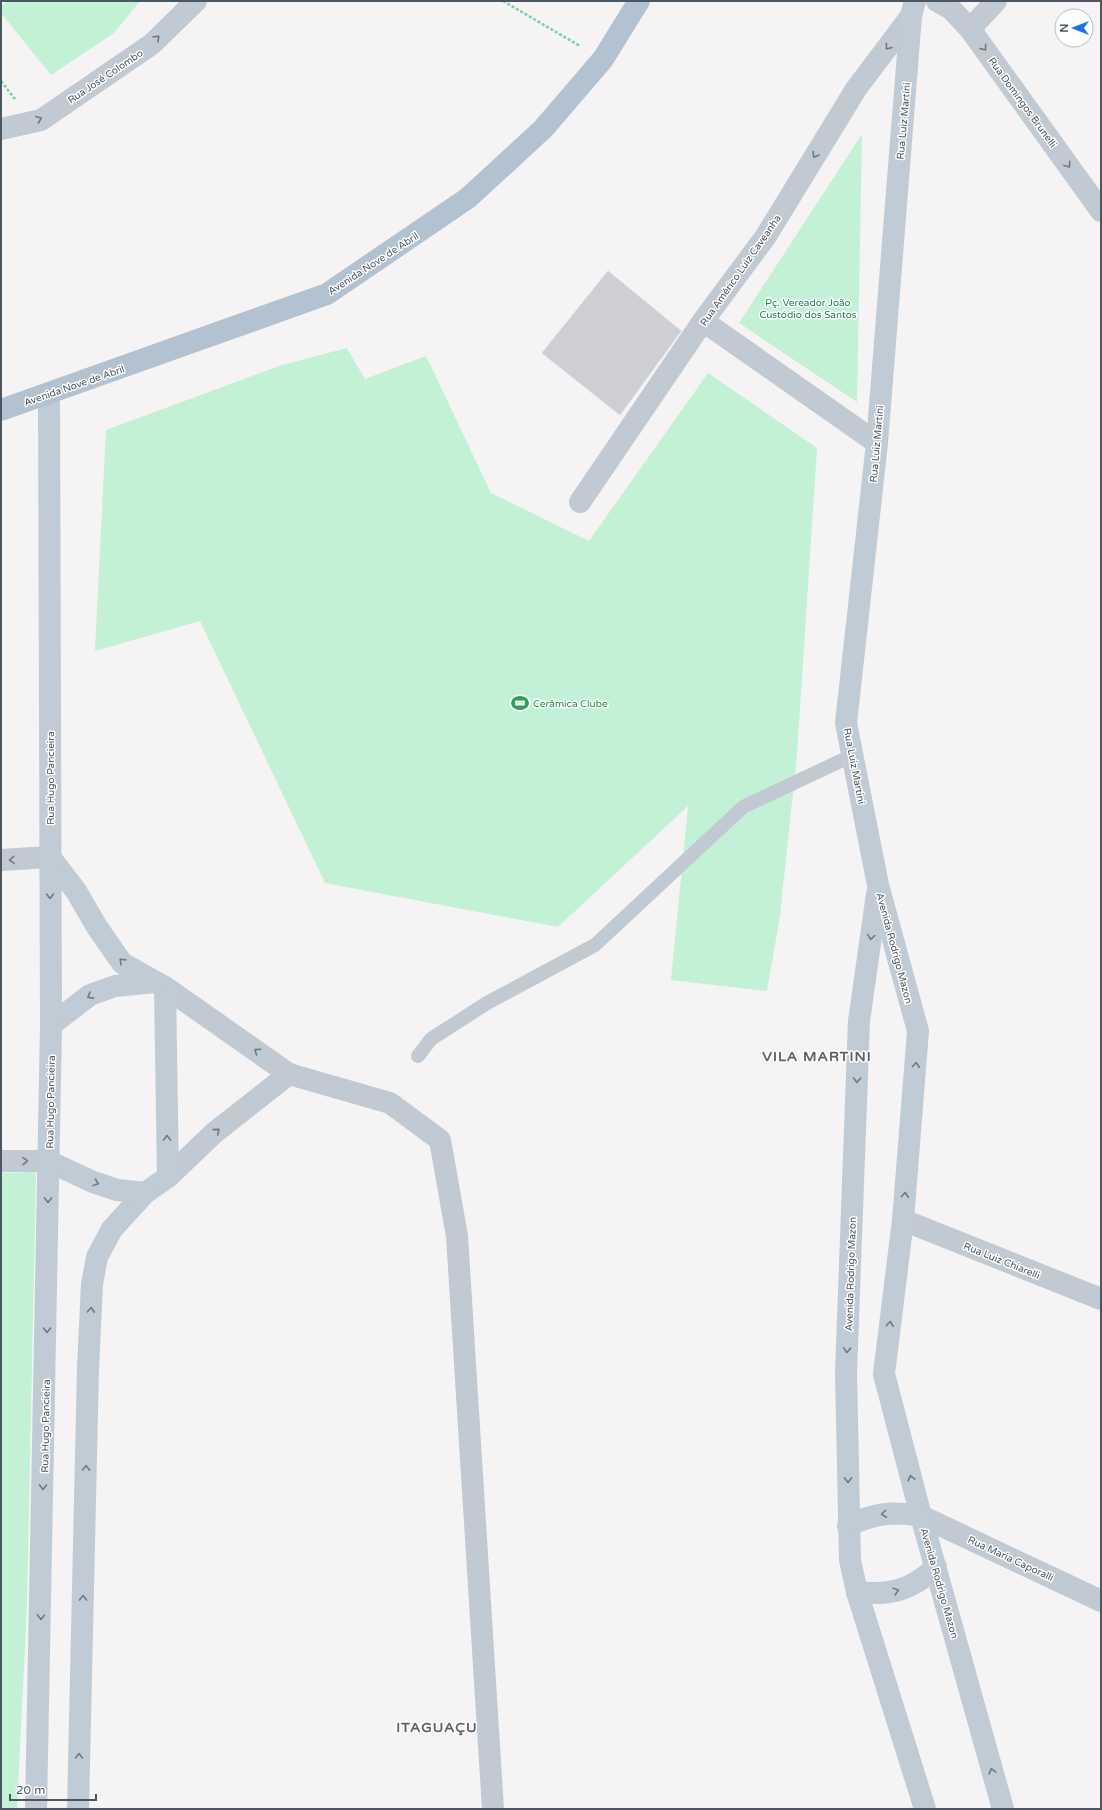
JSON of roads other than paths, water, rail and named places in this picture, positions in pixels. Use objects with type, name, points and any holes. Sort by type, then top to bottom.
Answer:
[{"type":"main road","name":"Avenida Nove de Abril","points":[[1,410],[327,294],[468,198],[543,128],[603,60],[639,1]]},
{"type":"street","name":"Rua José Colombo","points":[[1,129],[41,120],[152,44],[196,1]]},
{"type":"street","name":"Rua Domingos Brunelli","points":[[937,1],[951,9],[970,29],[1101,211]]},
{"type":"street","points":[[970,29],[996,1]]},
{"type":"street","name":"Rua Américo Luiz Caveanha","points":[[580,502],[703,321],[766,236],[856,89],[913,9]]},
{"type":"street","name":"Rua Luiz Martini","points":[[878,885],[846,723],[877,443],[913,9]]},
{"type":"street","points":[[703,321],[877,443]]},
{"type":"street","name":"Rua Hugo Pancieira","points":[[36,1809],[46,1366],[48,1160],[52,1025],[50,857],[49,394]]},
{"type":"street","points":[[1,860],[50,857],[76,891],[96,927],[122,963],[160,985],[289,1074],[390,1103],[440,1140],[457,1236],[492,1809]]},
{"type":"street","name":"Avenida Rodrigo Mazon","points":[[878,885],[918,1031],[903,1220],[884,1374],[921,1516],[1003,1809]]},
{"type":"street","name":"Avenida Rodrigo Mazon","points":[[878,885],[859,1021],[846,1373],[848,1526],[850,1560],[858,1592],[925,1809]]},
{"type":"street","points":[[52,1025],[90,995],[115,986],[160,985]]},
{"type":"street","points":[[160,985],[168,1178]]},
{"type":"street","points":[[78,1809],[88,1368],[92,1284],[98,1257],[112,1229],[145,1193],[168,1178],[214,1133],[289,1074]]},
{"type":"street","points":[[1,1161],[48,1160],[93,1182],[117,1190],[145,1193]]},
{"type":"street","name":"Rua Luiz Chiarelli","points":[[903,1220],[1101,1299]]},
{"type":"street","points":[[848,1526],[865,1518],[882,1513],[902,1512],[921,1516]]},
{"type":"street","name":"Rua Maria Caporalli","points":[[921,1516],[1101,1601]]},
{"type":"street","points":[[858,1592],[881,1594],[904,1589],[926,1576],[936,1567]]},
{"type":"lane","points":[[418,1056],[431,1039],[487,1003],[595,945],[744,807],[853,755]]},
{"type":"place","name":"Cerâmica Clube","points":[[520,703]]},
{"type":"district","name":"VILA MARTINI","points":[[817,1056]]},
{"type":"district","name":"ITAGUAÇU","points":[[437,1727]]},
{"type":"park label","name":"Pç. Vereador João Custódio dos Santos","points":[[808,308]]}]
